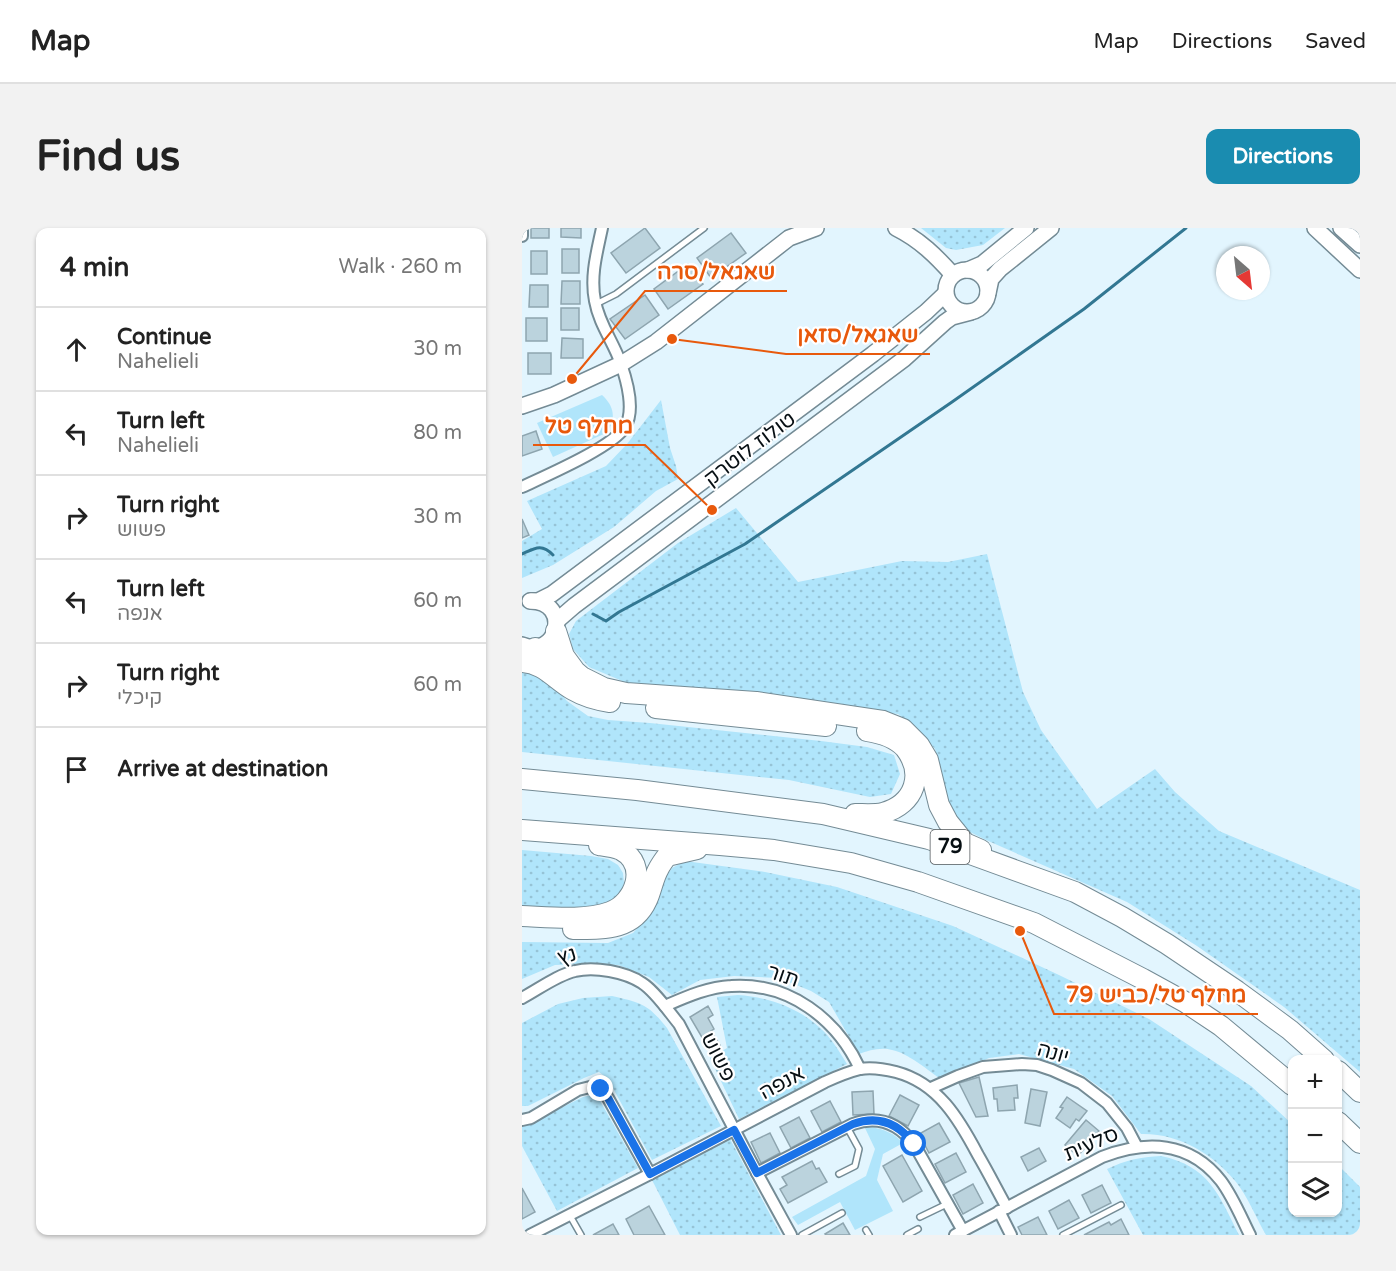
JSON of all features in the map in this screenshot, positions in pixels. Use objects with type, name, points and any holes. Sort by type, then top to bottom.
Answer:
[{"type":"highway","points":[[556,627],[564,656],[575,671],[604,688],[626,693],[756,702],[883,722],[903,729],[919,745],[928,760],[939,804],[948,822],[965,843],[1040,879]]},
{"type":"highway","points":[[525,650],[539,665],[573,690],[594,700],[878,733],[904,747],[913,762],[916,777],[911,795],[898,807],[881,814],[823,814]]},
{"type":"highway","name":"79","points":[[522,779],[638,790],[823,814],[929,839],[1075,892],[1122,916],[1237,991],[1319,1055]]},
{"type":"highway","points":[[522,832],[621,849],[629,856],[636,869],[636,884],[629,898],[622,907],[611,912],[593,917],[522,916]]},
{"type":"highway","name":"79","points":[[522,832],[774,850],[851,863],[918,882],[1034,923],[1185,1002],[1221,1026],[1288,1080]]},
{"type":"highway","points":[[522,928],[604,929],[616,927],[636,916],[644,906],[659,867],[667,856],[720,845]]},
{"type":"highway","points":[[1342,1075],[1360,1092]]},
{"type":"highway","points":[[1342,1126],[1360,1143]]},
{"type":"main road","points":[[522,406],[554,395],[621,364],[656,342],[788,233],[816,228]]},
{"type":"main road","points":[[896,228],[932,252],[953,275]]},
{"type":"main road","points":[[1026,228],[982,264],[957,272],[948,280],[945,294],[951,306],[964,313],[982,307],[988,296],[991,279],[1051,228]]},
{"type":"main road","points":[[1315,228],[1360,270]]},
{"type":"main road","points":[[1341,228],[1360,245]]},
{"type":"main road","points":[[968,270],[984,278],[989,290],[988,296]]},
{"type":"main road","name":"טולוז לוטרק","points":[[526,602],[538,601],[552,594],[873,354],[945,294]]},
{"type":"main road","name":"טולוז לוטרק","points":[[525,650],[548,643],[560,619],[574,606],[896,366],[945,322],[952,317],[971,312]]},
{"type":"main road","points":[[526,602],[545,604],[555,616],[556,627]]},
{"type":"street","points":[[522,228],[522,236]]},
{"type":"street","points":[[522,487],[586,456],[616,437],[626,426],[629,399],[621,364],[600,318],[592,280],[602,228]]},
{"type":"street","name":"נץ","points":[[522,998],[573,971],[587,969],[610,971],[626,976]]},
{"type":"street","name":"פשוש","points":[[626,976],[642,983],[665,1006],[682,1030],[791,1235]]},
{"type":"street","name":"תור","points":[[665,1006],[712,988],[751,986],[771,989],[796,1000],[817,1013],[843,1039],[860,1069]]},
{"type":"street","name":"יונה","points":[[931,1088],[983,1067],[1037,1065],[1081,1083],[1107,1103],[1127,1128],[1137,1147]]},
{"type":"street","name":"אנפה","points":[[530,1235],[825,1082],[860,1069],[883,1068],[913,1077],[931,1088],[951,1108],[964,1129],[1003,1210],[1011,1235]]},
{"type":"street","points":[[522,1120],[531,1118],[579,1090],[590,1087],[601,1089],[650,1174]]},
{"type":"street","points":[[757,1173],[866,1120],[884,1122],[901,1130],[914,1144],[947,1204],[959,1233]]},
{"type":"street","name":"סלעית","points":[[959,1233],[1102,1157],[1117,1151],[1152,1146],[1171,1149],[1202,1162],[1222,1182],[1250,1235]]},
{"type":"lane","points":[[596,304],[616,294],[704,228]]},
{"type":"lane","points":[[839,1174],[855,1166],[860,1149],[847,1128]]},
{"type":"lane","points":[[920,1217],[947,1204]]},
{"type":"lane","points":[[1063,1235],[1121,1205]]},
{"type":"lane","points":[[802,1235],[842,1213]]},
{"type":"lane","points":[[569,1214],[581,1235]]},
{"type":"lane","points":[[907,1235],[918,1229]]},
{"type":"shaded area","points":[[921,228],[1005,228],[983,245],[956,250],[946,248]]},
{"type":"shaded area","points":[[602,395],[613,413],[612,423],[606,433],[553,457],[537,423]]},
{"type":"shaded area","points":[[661,400],[678,479],[656,491],[614,527],[553,565],[522,578],[522,541],[542,529],[527,501],[606,466],[627,444]]},
{"type":"shaded area","points":[[736,508],[798,582],[902,561],[948,562],[987,554],[1023,692],[1041,730],[1097,809],[1155,769],[1175,792],[1219,831],[1360,890],[1360,1072],[1284,1007],[1197,946],[1127,902],[962,828],[949,807],[944,793],[942,772],[935,749],[918,729],[898,714],[634,686],[589,667],[573,649],[569,634],[576,621],[678,543]]},
{"type":"shaded area","points":[[522,670],[547,678],[567,701],[588,716],[867,747],[894,755],[900,774],[891,794],[870,797],[789,780],[522,752]]},
{"type":"shaded area","points":[[522,850],[608,859],[618,865],[623,873],[624,883],[621,892],[600,907],[522,907]]},
{"type":"shaded area","points":[[685,861],[765,872],[837,887],[953,926],[1149,1019],[1251,1086],[1288,1120],[1288,1217],[1342,1217],[1342,1169],[1360,1187],[1360,1235],[1266,1235],[1240,1187],[1217,1163],[1182,1141],[1141,1134],[1112,1096],[1074,1069],[1019,1054],[989,1058],[942,1080],[898,1052],[880,1049],[859,1054],[829,1002],[811,991],[779,978],[734,976],[700,980],[672,995],[649,977],[618,965],[555,965],[522,979],[522,942],[608,943],[633,933],[652,912],[659,886],[672,868]]},
{"type":"shaded area","points":[[738,995],[781,1004],[801,1014],[827,1035],[847,1064],[739,1119],[710,1058],[727,1048],[717,997]]},
{"type":"shaded area","points":[[612,996],[644,1006],[667,1028],[721,1126],[652,1160],[608,1079],[599,1072],[528,1106],[522,1106],[522,1023],[558,1004],[583,998]]},
{"type":"shaded area","points":[[591,1095],[599,1099],[638,1168],[557,1211],[522,1146],[522,1127]]},
{"type":"shaded area","points":[[872,1127],[889,1132],[903,1143],[883,1154],[877,1180],[893,1211],[855,1230],[840,1202],[798,1225],[792,1217],[866,1176],[875,1149],[865,1128]]},
{"type":"shaded area","points":[[729,1137],[781,1235],[680,1235],[652,1180]]},
{"type":"shaded area","points":[[1161,1156],[1191,1167],[1202,1175],[1218,1195],[1239,1235],[1143,1235],[1107,1169],[1120,1163]]},
{"type":"building","points":[[531,228],[549,228],[549,238],[531,238]]},
{"type":"building","points":[[561,228],[581,228],[581,238],[561,237]]},
{"type":"building","points":[[645,228],[660,248],[626,273],[611,253]]},
{"type":"building","points":[[731,233],[746,253],[711,278],[697,258]]},
{"type":"building","points":[[562,249],[579,249],[579,273],[562,273]]},
{"type":"building","points":[[531,251],[547,251],[547,274],[531,274]]},
{"type":"building","points":[[688,264],[703,284],[668,309],[654,289]]},
{"type":"building","points":[[562,281],[580,281],[580,304],[561,304]]},
{"type":"building","points":[[530,285],[548,285],[548,307],[529,307]]},
{"type":"building","points":[[645,295],[659,315],[625,339],[610,319]]},
{"type":"building","points":[[561,308],[579,308],[579,330],[561,330]]},
{"type":"building","points":[[526,318],[547,318],[547,341],[526,341]]},
{"type":"building","points":[[562,338],[583,339],[583,358],[561,358]]},
{"type":"building","points":[[528,353],[551,353],[551,374],[528,374]]},
{"type":"building","points":[[536,431],[542,449],[522,456],[522,436]]},
{"type":"building","points":[[522,519],[529,535],[522,538]]},
{"type":"building","points":[[708,1006],[713,1015],[708,1018],[714,1029],[711,1031],[720,1045],[710,1051],[690,1017]]},
{"type":"building","points":[[979,1077],[988,1116],[976,1117],[959,1083]]},
{"type":"building","points":[[1017,1085],[1018,1098],[1014,1098],[1015,1110],[998,1111],[993,1088]]},
{"type":"building","points":[[1031,1089],[1047,1092],[1040,1126],[1025,1123]]},
{"type":"building","points":[[873,1091],[874,1114],[853,1115],[852,1092]]},
{"type":"building","points":[[900,1095],[919,1105],[908,1126],[889,1116]]},
{"type":"building","points":[[1067,1097],[1087,1111],[1079,1121],[1076,1119],[1070,1128],[1056,1118]]},
{"type":"building","points":[[830,1101],[841,1122],[822,1132],[811,1111]]},
{"type":"building","points":[[799,1117],[810,1138],[791,1148],[780,1127]]},
{"type":"building","points":[[1086,1120],[1099,1131],[1078,1156],[1065,1145]]},
{"type":"building","points":[[939,1123],[950,1142],[929,1153],[919,1134]]},
{"type":"building","points":[[770,1133],[780,1153],[761,1163],[751,1142]]},
{"type":"building","points":[[1039,1148],[1046,1161],[1028,1171],[1021,1157]]},
{"type":"building","points":[[956,1153],[966,1172],[945,1183],[935,1164]]},
{"type":"building","points":[[902,1155],[922,1191],[903,1202],[883,1166]]},
{"type":"building","points":[[812,1161],[827,1182],[788,1203],[780,1189],[787,1185],[782,1177]]},
{"type":"building","points":[[973,1184],[983,1203],[963,1214],[953,1195]]},
{"type":"building","points":[[1102,1185],[1111,1203],[1091,1213],[1082,1195]]},
{"type":"building","points":[[522,1188],[535,1212],[522,1219]]},
{"type":"building","points":[[1069,1200],[1079,1218],[1058,1229],[1049,1211]]},
{"type":"building","points":[[649,1206],[665,1235],[634,1235],[626,1219]]},
{"type":"building","points":[[1038,1217],[1047,1235],[1022,1235],[1018,1227]]},
{"type":"building","points":[[1121,1219],[1129,1235],[1084,1235],[1109,1222],[1111,1225]]},
{"type":"building","points":[[843,1223],[850,1235],[825,1234]]},
{"type":"building","points":[[613,1224],[619,1235],[593,1235]]},
{"type":"waterway","points":[[593,614],[606,621],[745,544],[1084,309],[1186,228]]},
{"type":"waterway","points":[[522,554],[542,548],[553,555]]},
{"type":"place","name":"שאגאל/סזאן","points":[[672,339]]},
{"type":"place","name":"שאגאל/סרה","points":[[572,379]]},
{"type":"place","name":"מחלף טל","points":[[712,510]]},
{"type":"place","name":"מחלף טל/כביש 79","points":[[1020,931]]},
{"type":"route","points":[[601,1089],[650,1174],[734,1130],[757,1173],[853,1124],[866,1120],[876,1120],[892,1125],[907,1135],[914,1144]]}]
